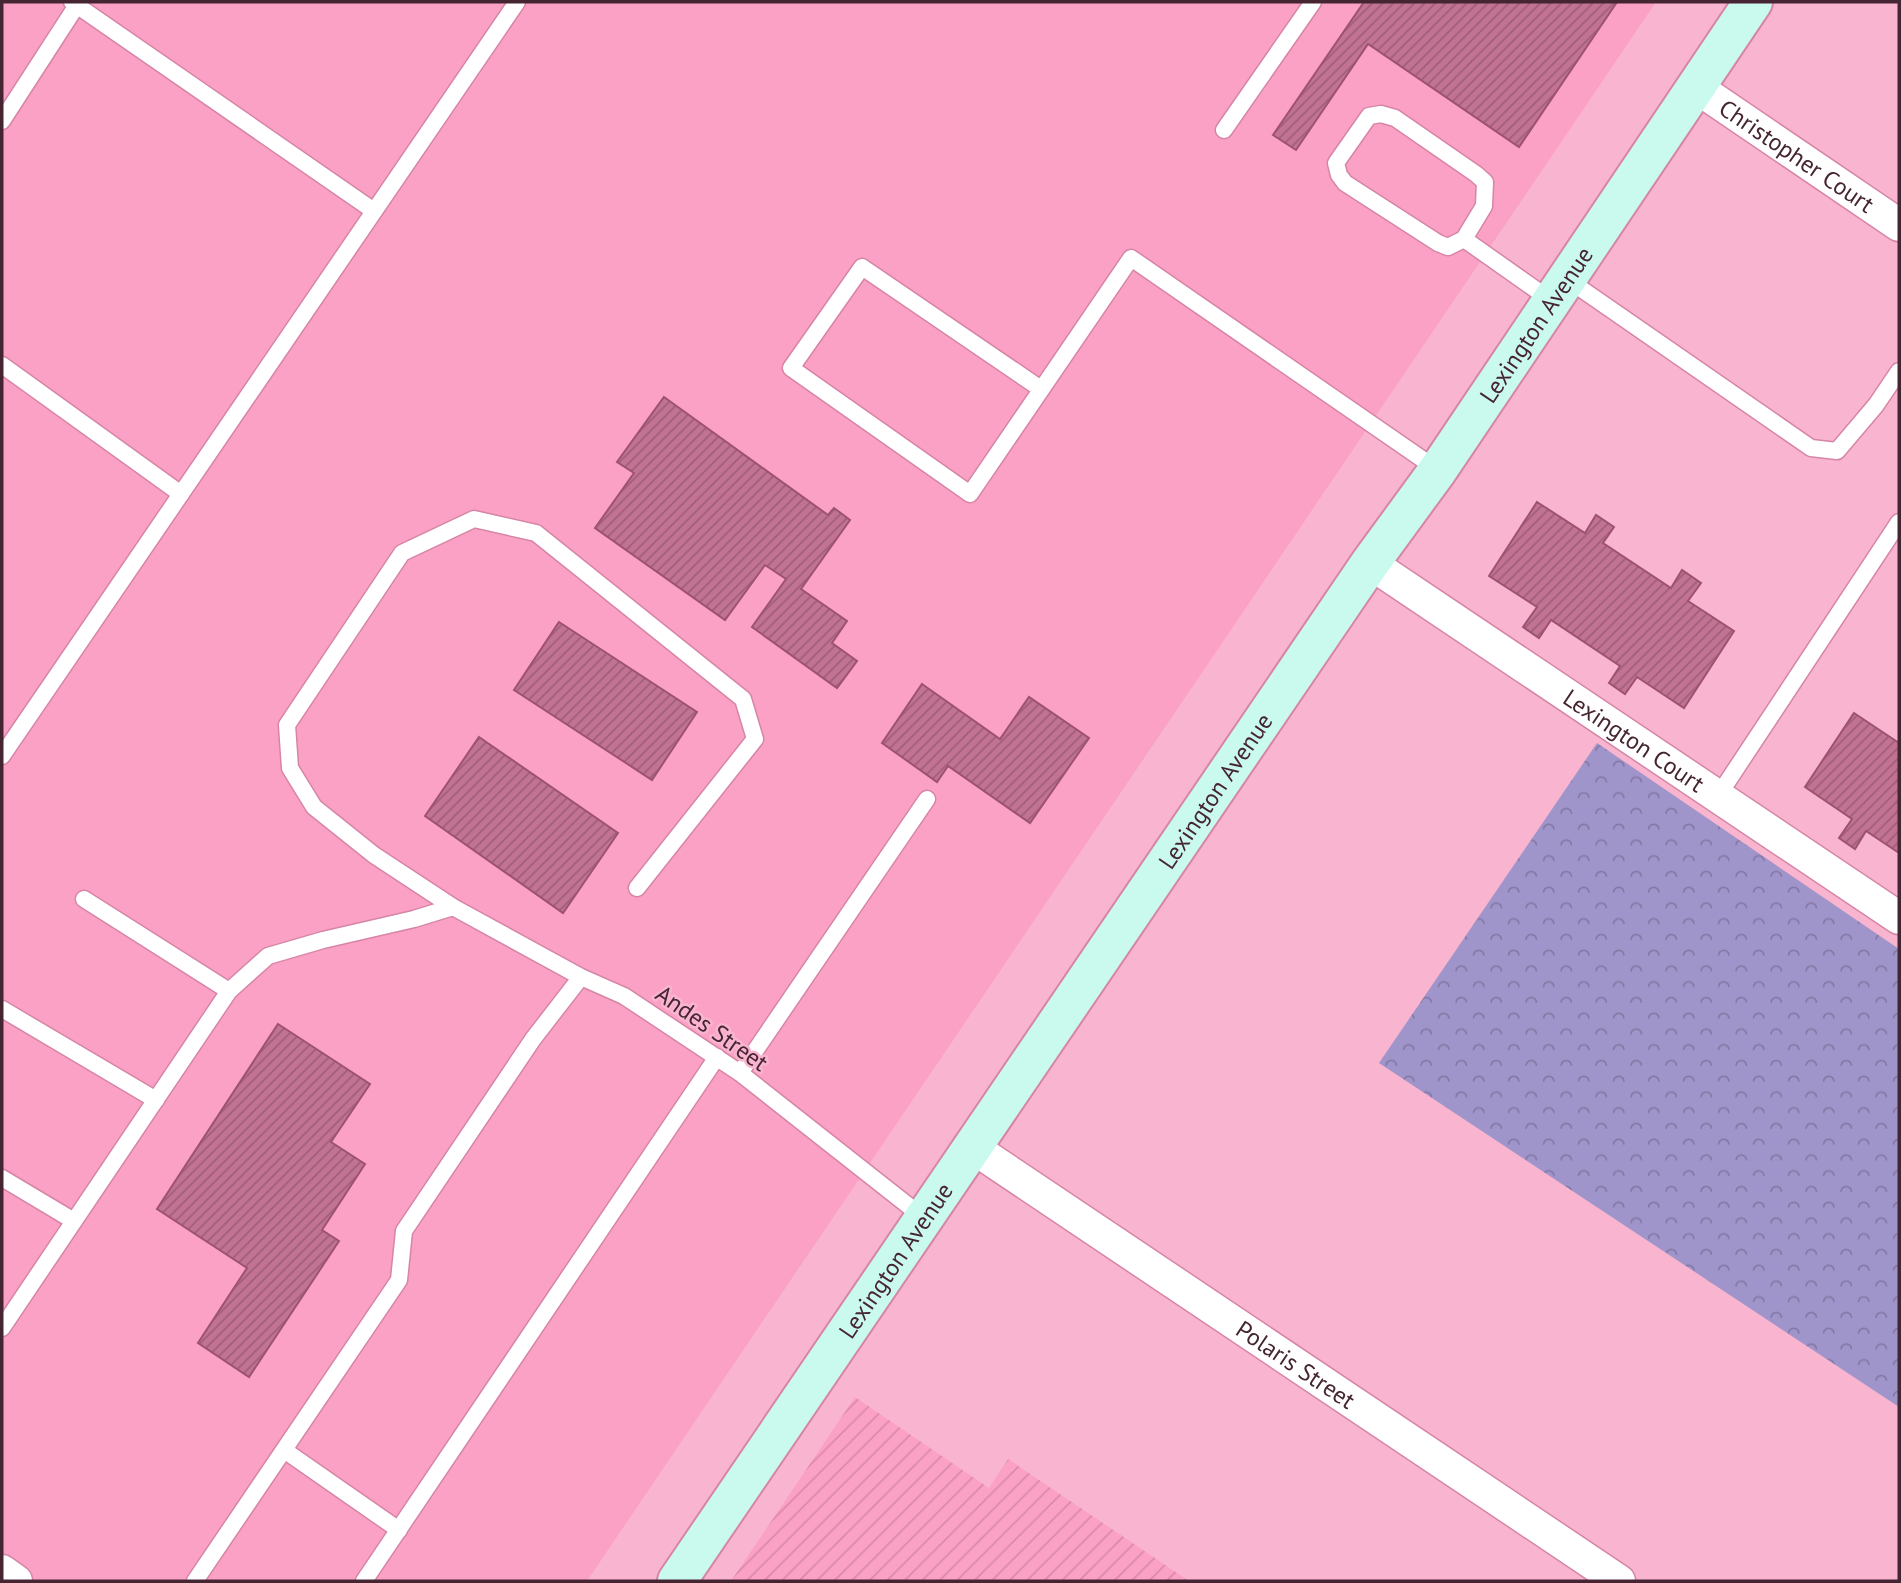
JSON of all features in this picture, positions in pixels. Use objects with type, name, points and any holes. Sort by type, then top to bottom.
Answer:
[{"type":"main road","name":"Lexington Avenue","points":[[677,1581],[1370,564],[1438,470],[1753,2]]},
{"type":"street","name":"Christopher Court","points":[[1696,88],[1899,225]]},
{"type":"street","name":"Lexington Court","points":[[1370,564],[1899,918]]},
{"type":"street","name":"Polaris Street","points":[[972,1147],[1619,1581]]},
{"type":"street","points":[[2,1571],[16,1581]]},
{"type":"lane","points":[[2,756],[517,2]]},
{"type":"lane","points":[[1224,130],[1313,2]]},
{"type":"lane","points":[[2,121],[76,3],[374,211]]},
{"type":"lane","points":[[1381,114],[1395,118],[1485,182],[1484,205],[1464,239],[1448,247],[1438,243],[1345,183],[1339,175],[1336,163],[1369,116],[1381,114]]},
{"type":"lane","points":[[1464,239],[1560,290],[1811,448],[1837,451],[1876,405],[1899,371]]},
{"type":"lane","points":[[1041,389],[862,267],[791,368],[970,494],[1131,258],[1438,470]]},
{"type":"lane","points":[[2,365],[181,494]]},
{"type":"lane","name":"Andes Street","points":[[638,888],[755,739],[743,699],[536,533],[474,519],[402,553],[287,725],[290,768],[314,807],[374,855],[453,907],[582,977],[624,996],[717,1057],[924,1218]]},
{"type":"lane","points":[[1718,796],[1899,522]]},
{"type":"lane","points":[[740,1073],[927,799]]},
{"type":"lane","points":[[84,899],[229,991]]},
{"type":"lane","points":[[2,1328],[229,991],[268,956],[453,907]]},
{"type":"lane","points":[[195,1581],[399,1280],[404,1231],[533,1039],[582,977]]},
{"type":"lane","points":[[2,1009],[156,1100]]},
{"type":"lane","points":[[364,1581],[717,1057]]},
{"type":"lane","points":[[2,1178],[74,1221]]},
{"type":"lane","points":[[284,1450],[399,1530]]},
{"type":"shaded area","points":[[2,2],[1656,2],[587,1581],[2,1581]]},
{"type":"shaded area","points":[[855,1397],[989,1488],[1008,1459],[1189,1581],[731,1581]]},
{"type":"green space","points":[[1597,743],[1899,949],[1899,1407],[1379,1063]]},
{"type":"building","points":[[1364,2],[1617,2],[1519,147],[1368,44],[1296,150],[1273,135]]},
{"type":"building","points":[[664,397],[828,515],[834,508],[850,520],[801,589],[847,621],[832,643],[857,661],[837,688],[752,627],[786,579],[765,565],[725,620],[595,528],[634,473],[617,462]]},
{"type":"building","points":[[1537,502],[1585,533],[1596,515],[1614,527],[1603,543],[1671,588],[1682,570],[1701,583],[1688,601],[1734,631],[1684,708],[1637,677],[1625,694],[1609,683],[1620,666],[1551,620],[1539,638],[1523,627],[1537,607],[1489,576]]},
{"type":"building","points":[[559,622],[697,712],[652,780],[514,690]]},
{"type":"building","points":[[922,684],[1000,739],[1029,697],[1089,738],[1030,823],[948,766],[937,782],[882,743]]},
{"type":"building","points":[[1854,713],[1899,743],[1899,853],[1866,831],[1855,849],[1839,838],[1852,819],[1805,787]]},
{"type":"building","points":[[479,737],[618,833],[563,913],[425,816]]},
{"type":"building","points":[[278,1024],[370,1084],[331,1142],[365,1164],[322,1230],[339,1241],[249,1377],[198,1343],[247,1268],[157,1209]]}]
